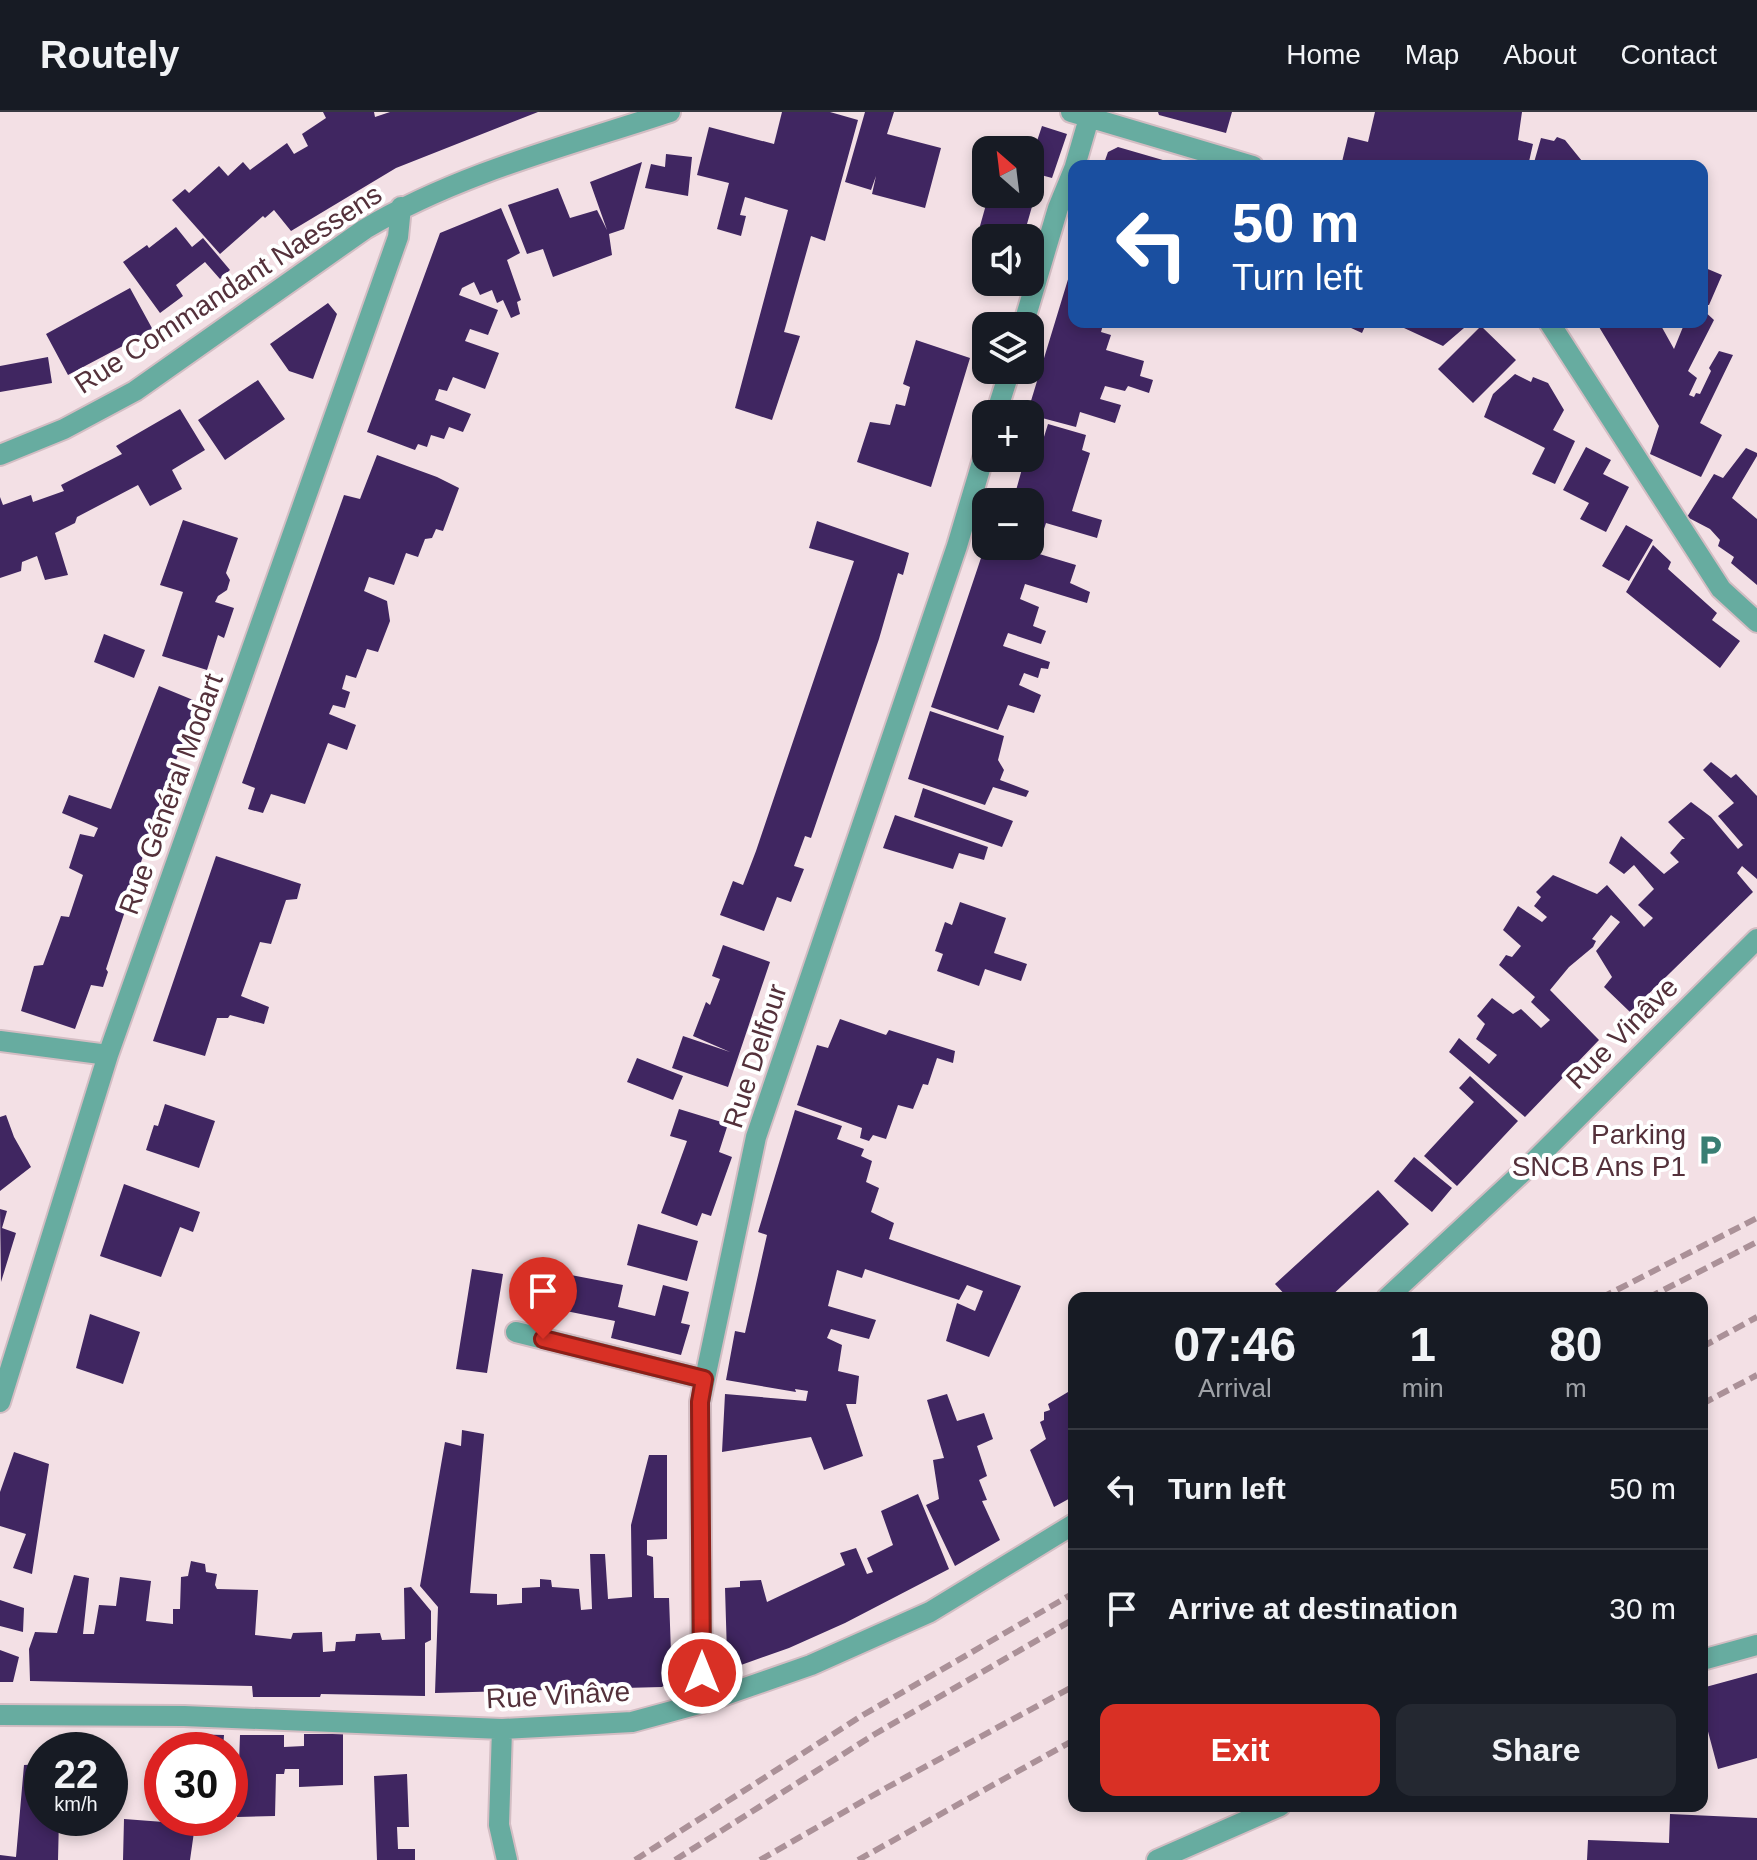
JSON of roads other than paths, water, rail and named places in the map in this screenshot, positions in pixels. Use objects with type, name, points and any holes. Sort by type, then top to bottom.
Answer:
[{"type":"street","name":"Rue Commandant Naessens","points":[[0,455],[64,429],[135,391],[401,207],[454,184],[670,112]]},
{"type":"street","points":[[1075,160],[1080,115],[1233,160]]},
{"type":"street","points":[[1027,312],[1068,183]]},
{"type":"street","name":"Rue Général Modart","points":[[0,1402],[108,1055],[398,237],[401,207]]},
{"type":"street","points":[[1553,328],[1721,589],[1757,622]]},
{"type":"street","name":"Rue Delfour","points":[[702,1703],[700,1402],[756,1137],[957,546],[979,472]]},
{"type":"street","name":"Rue Vinâve","points":[[1393,1292],[1527,1168],[1757,939]]},
{"type":"street","points":[[0,1041],[108,1055]]},
{"type":"street","points":[[516,1332],[704,1379]]},
{"type":"street","name":"Rue Vinâve","points":[[0,1715],[184,1716],[502,1729],[632,1722],[702,1703],[811,1665],[930,1612],[1068,1528]]},
{"type":"street","points":[[1708,1658],[1757,1645]]},
{"type":"street","points":[[502,1729],[499,1825],[507,1860]]},
{"type":"street","points":[[1157,1860],[1266,1812]]},
{"type":"railway","points":[[1613,1292],[1757,1218]]},
{"type":"railway","points":[[1660,1292],[1757,1242]]},
{"type":"railway","points":[[1708,1344],[1757,1317]]},
{"type":"railway","points":[[1708,1401],[1757,1375]]},
{"type":"railway","points":[[635,1860],[863,1715],[1068,1596]]},
{"type":"railway","points":[[675,1860],[875,1734],[1068,1622]]},
{"type":"railway","points":[[760,1860],[1068,1689]]},
{"type":"railway","points":[[858,1860],[1068,1743]]},
{"type":"place","name":"Parking SNCB Ans P1","points":[[1710,1150]]}]
